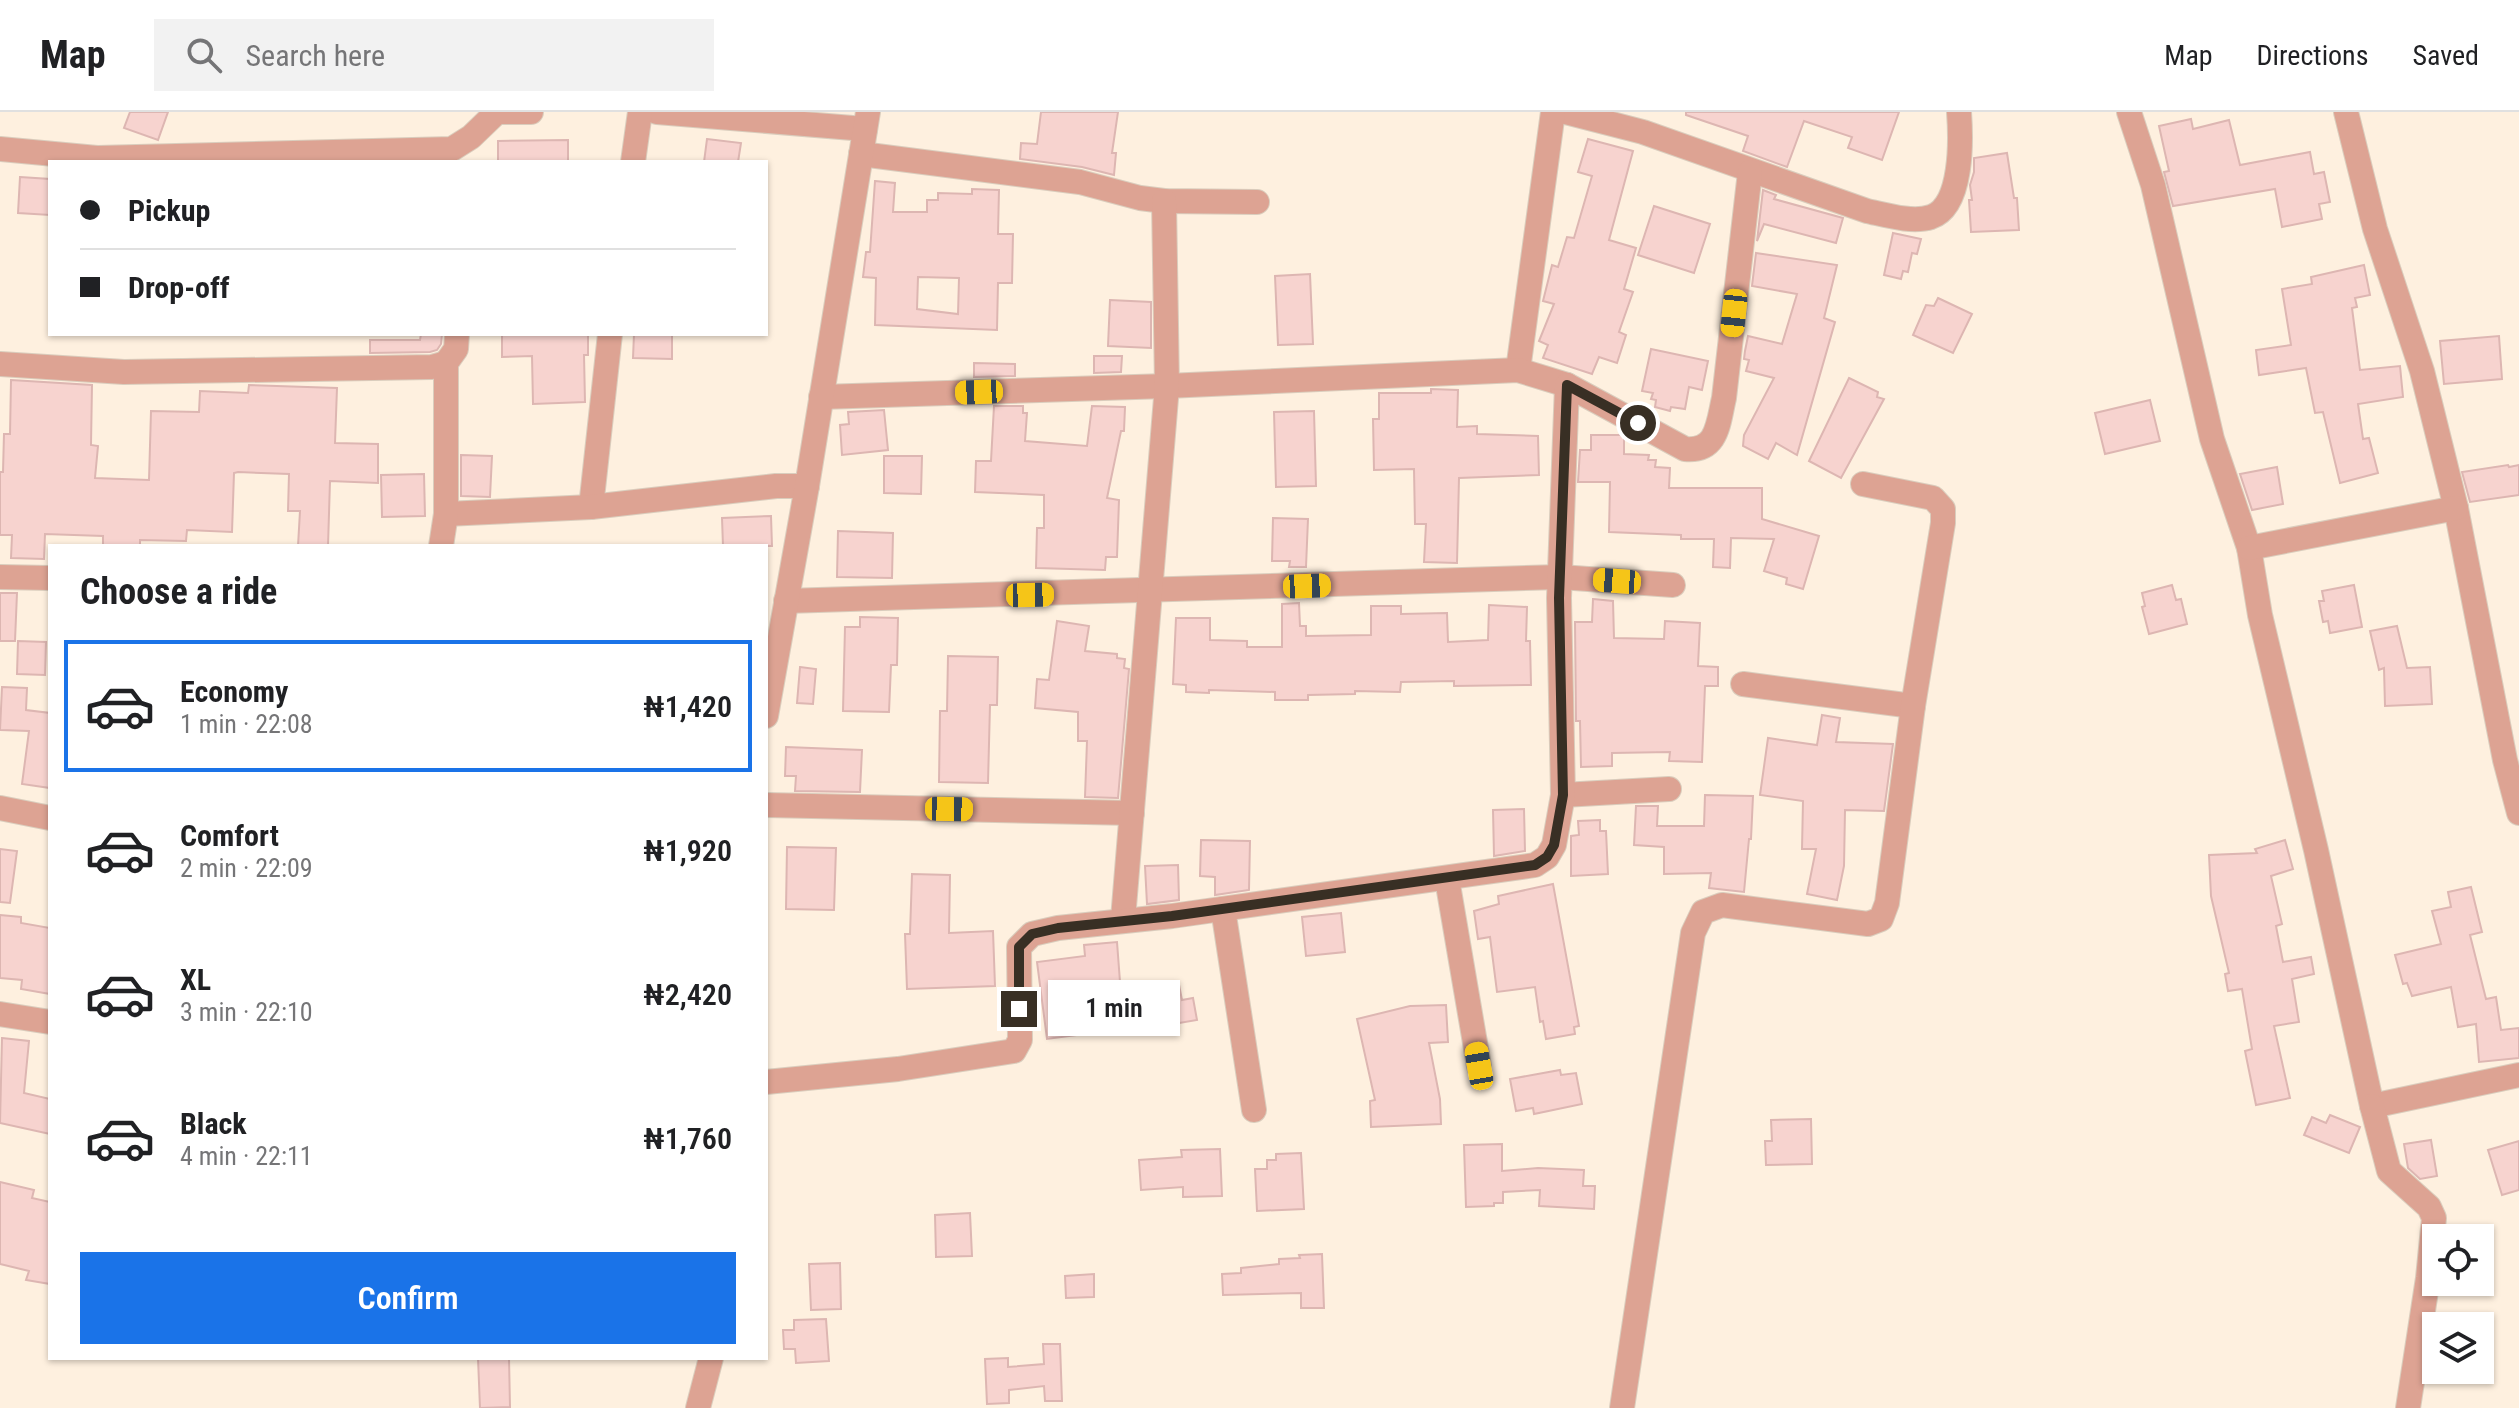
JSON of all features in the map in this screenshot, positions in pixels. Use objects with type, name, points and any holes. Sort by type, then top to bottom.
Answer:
[{"type":"street","points":[[0,149],[113,158],[452,149],[471,137],[497,112],[531,112]]},
{"type":"street","points":[[633,160],[640,112]]},
{"type":"street","points":[[657,112],[867,120],[768,704]]},
{"type":"street","points":[[1518,370],[1553,112]]},
{"type":"street","points":[[1565,112],[1646,122],[1750,172],[1867,211],[1904,218],[1931,217],[1946,205],[1956,182],[1961,141],[1959,112]]},
{"type":"street","points":[[2129,112],[2153,185],[2212,439],[2249,548],[2260,615],[2316,850],[2361,1068],[2389,1171],[2429,1207],[2434,1218],[2408,1408]]},
{"type":"street","points":[[2346,112],[2375,229],[2422,371],[2456,508],[2512,758],[2519,813]]},
{"type":"street","points":[[469,160],[471,137]]},
{"type":"street","points":[[861,154],[1029,174],[1164,201],[1257,202]]},
{"type":"street","points":[[821,397],[1167,386],[1518,370],[1567,385],[1685,449],[1697,450],[1708,445],[1715,433],[1724,398],[1750,172]]},
{"type":"street","points":[[1123,919],[1167,386],[1164,201]]},
{"type":"street","points":[[441,544],[446,514],[446,363],[456,349],[457,336]]},
{"type":"street","points":[[591,507],[610,336]]},
{"type":"street","points":[[0,364],[124,372],[432,367],[446,363]]},
{"type":"street","points":[[768,1082],[898,1069],[1014,1051],[1020,1040],[1019,947],[1032,934],[1123,919],[1447,879],[1535,865],[1547,857],[1554,845],[1563,795],[1560,577],[1567,385]]},
{"type":"street","points":[[1622,1408],[1693,933],[1703,912],[1722,905],[1868,924],[1881,919],[1887,903],[1943,509],[1933,498],[1863,484]]},
{"type":"street","points":[[446,514],[591,507],[776,486],[807,486]]},
{"type":"street","points":[[2249,548],[2456,508]]},
{"type":"street","points":[[0,577],[48,578]]},
{"type":"street","points":[[786,601],[1560,577],[1673,585]]},
{"type":"street","points":[[1743,684],[1913,706]]},
{"type":"street","points":[[1563,795],[1669,789]]},
{"type":"street","points":[[768,805],[1132,813]]},
{"type":"street","points":[[0,808],[48,818]]},
{"type":"street","points":[[1447,879],[1479,1066]]},
{"type":"street","points":[[1223,909],[1254,1110]]},
{"type":"street","points":[[0,1014],[48,1022]]},
{"type":"street","points":[[2372,1106],[2519,1075]]},
{"type":"street","points":[[698,1408],[710,1360]]},
{"type":"building","points":[[130,112],[168,112],[158,140],[124,128]]},
{"type":"building","points":[[1041,112],[1118,112],[1112,153],[1116,153],[1114,175],[1082,167],[1020,159],[1021,143],[1037,144]]},
{"type":"building","points":[[1686,112],[1899,112],[1882,160],[1848,148],[1852,137],[1804,121],[1787,167],[1743,151],[1748,136],[1686,115]]},
{"type":"building","points":[[2191,119],[2193,129],[2229,120],[2240,165],[2310,152],[2314,174],[2324,172],[2330,202],[2319,204],[2322,219],[2282,227],[2275,189],[2173,206],[2164,172],[2169,171],[2159,126]]},
{"type":"building","points":[[707,139],[741,143],[738,160],[704,160]]},
{"type":"building","points":[[1588,139],[1633,151],[1609,240],[1636,248],[1624,289],[1633,292],[1619,332],[1626,335],[1617,363],[1599,357],[1592,374],[1543,358],[1548,345],[1539,341],[1554,304],[1543,301],[1552,265],[1558,267],[1567,237],[1574,238],[1592,176],[1578,172]]},
{"type":"building","points":[[568,140],[568,160],[498,160],[498,141]]},
{"type":"building","points":[[2007,153],[2014,198],[2017,198],[2019,230],[1971,232],[1969,200],[1972,200],[1970,185],[1974,158]]},
{"type":"building","points":[[20,177],[48,179],[48,215],[18,213]]},
{"type":"building","points":[[875,181],[895,183],[893,212],[927,212],[927,200],[938,200],[938,193],[972,194],[972,189],[999,190],[998,234],[1013,234],[1012,283],[998,283],[997,330],[875,325],[876,278],[863,277],[866,252],[870,252]],"holes":[[[918,277],[959,278],[958,314],[917,309]]]},
{"type":"building","points":[[1763,190],[1776,195],[1774,199],[1843,218],[1836,243],[1764,224],[1757,241]]},
{"type":"building","points":[[1654,206],[1710,224],[1694,273],[1638,255]]},
{"type":"building","points":[[1893,233],[1921,239],[1917,254],[1912,253],[1908,272],[1903,271],[1901,279],[1884,275]]},
{"type":"building","points":[[1756,253],[1837,265],[1824,318],[1835,322],[1797,455],[1776,443],[1768,459],[1743,446],[1744,435],[1774,378],[1746,371],[1749,360],[1744,359],[1745,351],[1748,336],[1782,344],[1797,294],[1752,286]]},
{"type":"building","points":[[2364,265],[2370,295],[2355,298],[2357,307],[2352,308],[2360,370],[2400,366],[2403,397],[2358,404],[2363,439],[2369,438],[2378,473],[2340,483],[2323,412],[2315,413],[2306,368],[2259,375],[2256,350],[2291,345],[2282,289],[2312,284],[2311,277]]},
{"type":"building","points":[[1310,274],[1313,344],[1278,345],[1275,276]]},
{"type":"building","points":[[1938,298],[1972,314],[1953,353],[1913,335],[1926,305],[1934,306]]},
{"type":"building","points":[[1110,300],[1151,302],[1151,348],[1108,346]]},
{"type":"building","points":[[421,336],[442,336],[437,350],[430,352],[370,353],[370,340],[420,340]]},
{"type":"building","points":[[502,336],[588,336],[588,355],[584,355],[585,402],[533,404],[532,356],[502,357]]},
{"type":"building","points":[[634,336],[672,336],[672,359],[633,358]]},
{"type":"building","points":[[2499,336],[2502,379],[2444,384],[2440,341]]},
{"type":"building","points":[[1651,349],[1708,361],[1702,390],[1689,387],[1685,409],[1671,407],[1670,411],[1655,407],[1656,400],[1651,399],[1653,393],[1642,391]]},
{"type":"building","points":[[1094,356],[1122,356],[1121,372],[1094,373]]},
{"type":"building","points":[[974,363],[1015,364],[1015,376],[974,377]]},
{"type":"building","points":[[1849,378],[1878,392],[1877,397],[1884,399],[1841,478],[1809,461]]},
{"type":"building","points":[[11,380],[92,385],[91,445],[98,446],[95,478],[149,480],[151,411],[199,412],[200,391],[248,393],[249,385],[337,388],[335,443],[378,444],[378,483],[330,481],[328,544],[298,544],[300,511],[288,511],[289,474],[238,472],[234,473],[232,532],[187,530],[186,541],[140,540],[140,544],[103,544],[103,536],[45,534],[44,559],[11,558],[12,535],[0,535],[0,472],[3,472],[4,434],[10,434]]},
{"type":"building","points":[[1431,389],[1458,390],[1457,427],[1477,426],[1477,434],[1538,436],[1539,475],[1459,478],[1457,563],[1424,562],[1426,524],[1415,524],[1414,469],[1374,470],[1373,419],[1379,419],[1379,393],[1431,393]]},
{"type":"building","points":[[2150,400],[2160,441],[2105,454],[2095,413]]},
{"type":"building","points":[[994,406],[1023,406],[1023,413],[1027,413],[1025,441],[1087,446],[1092,406],[1125,407],[1124,431],[1121,431],[1107,498],[1119,500],[1117,557],[1106,557],[1105,570],[1036,568],[1037,528],[1044,528],[1044,495],[975,492],[976,461],[991,461]]},
{"type":"building","points":[[884,410],[888,450],[842,455],[840,425],[849,424],[848,412]]},
{"type":"building","points":[[1314,411],[1316,486],[1276,487],[1274,412]]},
{"type":"building","points":[[1591,435],[1624,435],[1624,454],[1649,455],[1648,460],[1656,460],[1655,467],[1670,468],[1669,488],[1762,488],[1762,519],[1819,536],[1803,589],[1786,584],[1787,578],[1764,571],[1774,539],[1731,538],[1730,568],[1713,567],[1714,539],[1609,532],[1610,482],[1578,482],[1580,450],[1591,450]]},
{"type":"building","points":[[461,455],[492,456],[490,497],[461,496]]},
{"type":"building","points":[[884,456],[922,456],[921,494],[884,493]]},
{"type":"building","points":[[2519,465],[2519,495],[2470,502],[2462,472]]},
{"type":"building","points":[[2277,467],[2283,504],[2252,510],[2240,474]]},
{"type":"building","points":[[424,474],[425,516],[382,517],[381,475]]},
{"type":"building","points":[[771,516],[772,546],[723,544],[722,518]]},
{"type":"building","points":[[1273,518],[1308,519],[1306,567],[1289,567],[1290,561],[1272,561]]},
{"type":"building","points":[[838,531],[893,533],[892,578],[837,577]]},
{"type":"building","points":[[2172,585],[2176,600],[2181,599],[2187,624],[2149,634],[2142,593]]},
{"type":"building","points":[[2354,585],[2362,627],[2330,633],[2328,621],[2323,622],[2319,601],[2324,601],[2322,591]]},
{"type":"building","points":[[0,593],[17,593],[15,641],[0,641]]},
{"type":"building","points":[[1593,599],[1613,601],[1614,638],[1664,639],[1665,621],[1700,623],[1698,666],[1718,667],[1718,686],[1705,686],[1702,762],[1669,761],[1670,752],[1612,753],[1612,766],[1581,767],[1580,721],[1576,721],[1575,622],[1592,622]]},
{"type":"building","points":[[1299,603],[1300,626],[1306,626],[1306,636],[1371,635],[1371,606],[1401,606],[1401,614],[1447,613],[1448,642],[1488,640],[1489,605],[1527,607],[1526,641],[1530,641],[1531,685],[1454,686],[1454,681],[1401,682],[1400,692],[1355,691],[1355,694],[1308,695],[1308,700],[1275,700],[1275,692],[1186,692],[1186,685],[1173,684],[1176,618],[1210,618],[1210,640],[1247,641],[1247,647],[1282,647],[1282,604]]},
{"type":"building","points":[[860,617],[898,618],[897,665],[891,665],[889,712],[843,711],[845,627],[860,627]]},
{"type":"building","points":[[1057,621],[1089,626],[1085,651],[1117,654],[1117,658],[1125,659],[1124,668],[1129,669],[1118,798],[1085,797],[1087,741],[1078,741],[1078,712],[1035,708],[1037,679],[1049,680]]},
{"type":"building","points":[[2397,626],[2407,668],[2430,667],[2432,704],[2385,706],[2384,668],[2379,670],[2370,631]]},
{"type":"building","points":[[18,641],[46,642],[45,675],[17,674]]},
{"type":"building","points":[[948,656],[998,657],[997,705],[990,705],[988,783],[939,782],[940,711],[947,711]]},
{"type":"building","points":[[800,667],[816,669],[813,704],[797,703]]},
{"type":"building","points":[[2,687],[27,688],[26,710],[48,713],[48,788],[22,784],[29,731],[0,730]]},
{"type":"building","points":[[1822,715],[1840,718],[1836,742],[1893,744],[1884,811],[1845,810],[1844,866],[1837,900],[1807,894],[1816,849],[1802,849],[1803,801],[1760,795],[1768,738],[1817,745]]},
{"type":"building","points":[[786,747],[862,750],[860,792],[795,791],[796,776],[785,776]]},
{"type":"building","points":[[1705,795],[1753,796],[1744,892],[1709,888],[1711,873],[1664,874],[1664,847],[1634,845],[1636,806],[1658,806],[1657,826],[1704,826]]},
{"type":"building","points":[[1524,809],[1525,851],[1494,856],[1493,810]]},
{"type":"building","points":[[1600,820],[1600,831],[1606,831],[1608,874],[1571,876],[1571,836],[1579,835],[1578,821]]},
{"type":"building","points":[[1201,840],[1250,841],[1249,890],[1215,895],[1215,877],[1200,876]]},
{"type":"building","points":[[2285,840],[2293,869],[2271,876],[2282,924],[2276,926],[2283,962],[2311,957],[2314,974],[2292,979],[2299,1022],[2274,1026],[2290,1098],[2256,1105],[2245,1051],[2252,1049],[2242,989],[2228,991],[2225,974],[2229,973],[2211,896],[2209,855],[2257,853],[2255,849]]},
{"type":"building","points":[[787,847],[836,848],[834,910],[786,909]]},
{"type":"building","points":[[0,849],[17,851],[10,903],[0,902]]},
{"type":"building","points":[[1178,865],[1179,900],[1147,904],[1145,866]]},
{"type":"building","points":[[912,874],[950,875],[949,933],[993,931],[995,986],[907,989],[905,934],[910,934]]},
{"type":"building","points":[[1553,884],[1579,1026],[1574,1027],[1575,1034],[1546,1039],[1535,987],[1497,992],[1490,937],[1478,939],[1474,911],[1499,904],[1498,896]]},
{"type":"building","points":[[2471,887],[2482,932],[2470,935],[2486,999],[2496,997],[2501,1030],[2519,1028],[2519,1058],[2479,1062],[2476,1024],[2458,1027],[2451,987],[2412,996],[2407,983],[2403,984],[2395,955],[2441,944],[2432,911],[2451,907],[2448,892]]},
{"type":"building","points":[[1341,913],[1345,952],[1306,956],[1302,917]]},
{"type":"building","points":[[0,915],[21,917],[21,923],[48,928],[48,994],[21,989],[22,980],[0,978]]},
{"type":"building","points":[[1117,942],[1121,995],[1179,985],[1182,1000],[1193,998],[1197,1020],[1138,1030],[1138,1027],[1047,1039],[1037,962],[1085,956],[1084,945]]},
{"type":"building","points":[[1446,1005],[1448,1042],[1429,1043],[1440,1099],[1441,1124],[1371,1127],[1370,1101],[1375,1100],[1357,1019],[1410,1006]]},
{"type":"building","points":[[2,1038],[29,1041],[24,1093],[48,1099],[48,1134],[0,1123]]},
{"type":"building","points":[[1560,1070],[1561,1075],[1576,1073],[1582,1104],[1534,1114],[1533,1108],[1516,1111],[1510,1079]]},
{"type":"building","points":[[2330,1115],[2360,1127],[2349,1153],[2304,1135],[2312,1117],[2326,1123]]},
{"type":"building","points":[[1811,1119],[1812,1164],[1766,1165],[1765,1141],[1772,1141],[1771,1120]]},
{"type":"building","points":[[2431,1140],[2437,1176],[2420,1179],[2408,1168],[2404,1144]]},
{"type":"building","points":[[2519,1141],[2519,1190],[2502,1195],[2488,1150]]},
{"type":"building","points":[[1502,1144],[1502,1171],[1538,1168],[1584,1170],[1583,1186],[1595,1186],[1594,1209],[1539,1206],[1540,1190],[1503,1192],[1503,1203],[1466,1207],[1464,1145]]},
{"type":"building","points":[[1220,1149],[1222,1196],[1183,1197],[1183,1187],[1141,1190],[1139,1160],[1182,1157],[1181,1150]]},
{"type":"building","points":[[1301,1153],[1304,1209],[1257,1211],[1255,1169],[1267,1169],[1267,1160],[1276,1160],[1276,1154]]},
{"type":"building","points":[[0,1182],[34,1190],[32,1198],[48,1202],[48,1284],[26,1280],[29,1271],[0,1264]]},
{"type":"building","points":[[970,1213],[972,1256],[936,1257],[935,1215]]},
{"type":"building","points":[[1322,1254],[1324,1308],[1301,1308],[1301,1293],[1223,1295],[1222,1274],[1241,1273],[1241,1268],[1279,1264],[1279,1259],[1300,1258],[1299,1255]]},
{"type":"building","points":[[840,1263],[841,1309],[811,1310],[809,1264]]},
{"type":"building","points":[[1094,1274],[1094,1297],[1066,1298],[1065,1276]]},
{"type":"building","points":[[826,1319],[829,1361],[796,1363],[795,1349],[784,1349],[783,1330],[794,1330],[794,1320]]},
{"type":"building","points":[[1043,1344],[1060,1344],[1062,1401],[1045,1401],[1044,1386],[1009,1390],[1009,1403],[987,1404],[985,1359],[1008,1358],[1008,1367],[1044,1364]]},
{"type":"building","points":[[478,1360],[509,1360],[510,1407],[480,1408]]},
{"type":"route","points":[[1019,1009],[1019,947],[1032,934],[1123,919],[1172,916],[1447,879],[1535,865],[1547,857],[1554,845],[1563,795],[1559,598],[1567,385],[1638,423]]}]
